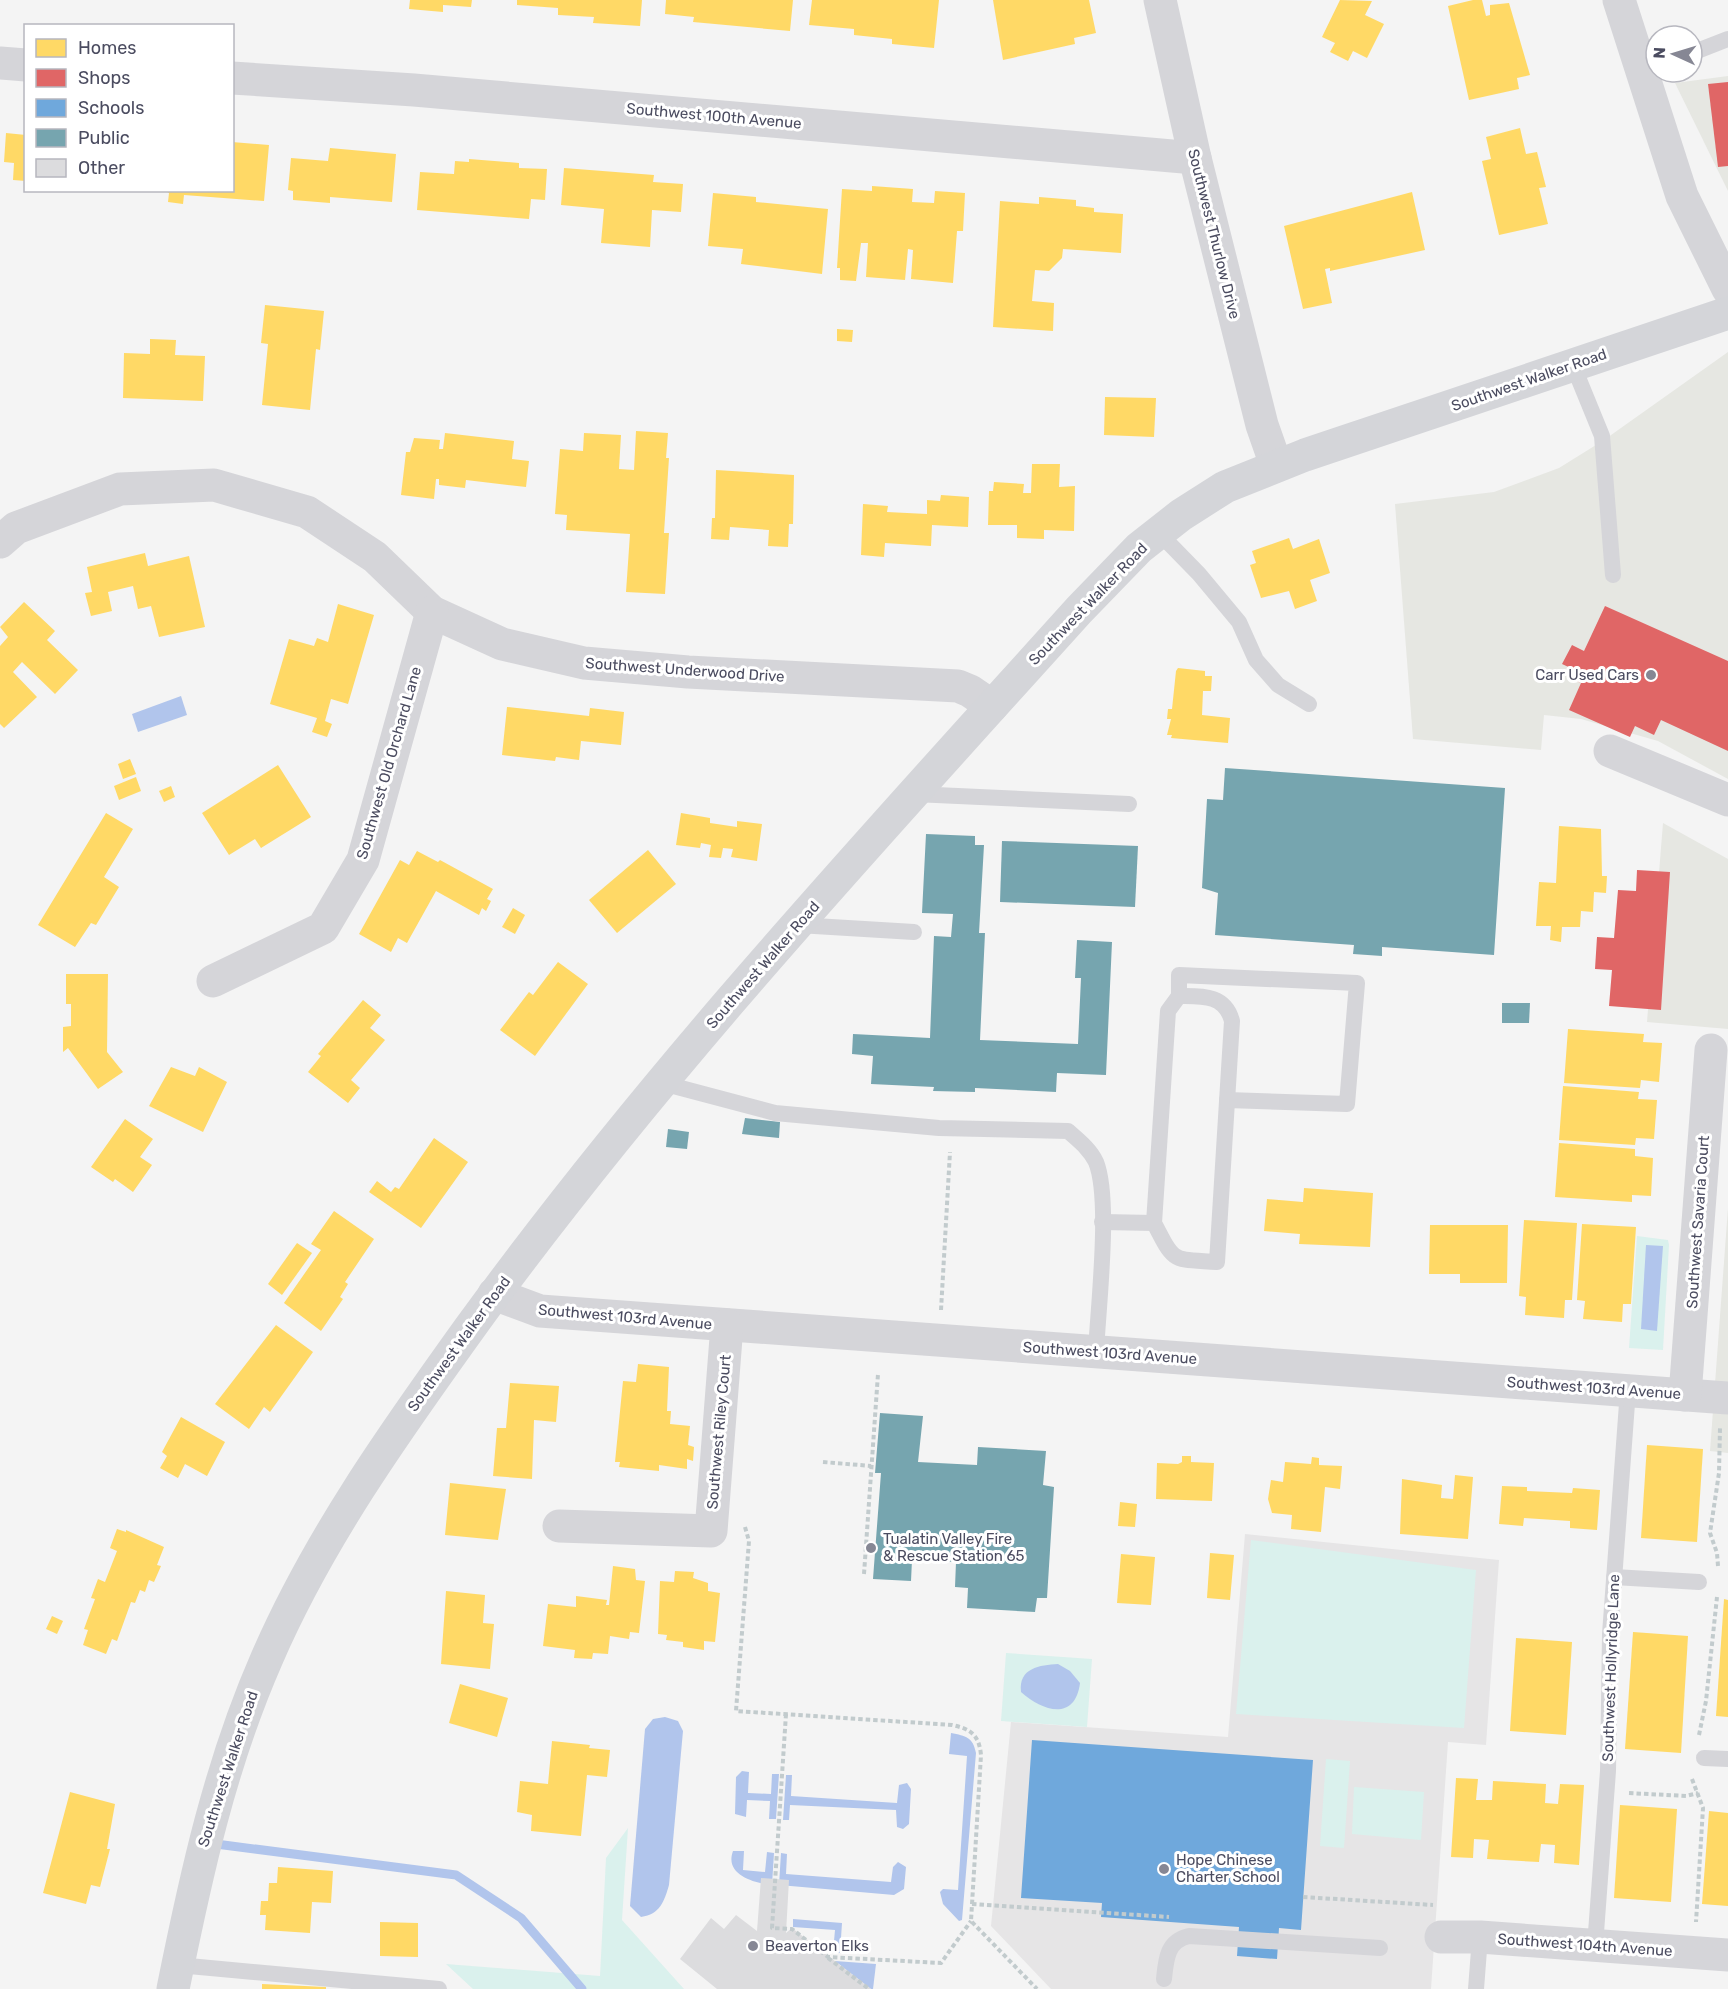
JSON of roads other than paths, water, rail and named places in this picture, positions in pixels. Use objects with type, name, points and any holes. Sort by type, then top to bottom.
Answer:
[{"type":"main road","name":"Southwest Walker Road","points":[[175,1977],[197,1869],[215,1800],[245,1709],[268,1654],[332,1534],[420,1397],[494,1294],[662,1083],[798,925],[1086,602],[1159,532],[1181,514],[1225,487],[1276,465],[1728,313]]},
{"type":"street","name":"Southwest Thurlow Drive","points":[[1160,0],[1195,158],[1262,425],[1276,465]]},
{"type":"street","points":[[1619,0],[1644,58]]},
{"type":"street","points":[[0,63],[24,65]]},
{"type":"street","name":"Southwest 100th Avenue","points":[[234,78],[414,90],[1195,158]]},
{"type":"street","points":[[1653,84],[1682,196],[1728,289]]},
{"type":"street","name":"Southwest Underwood Drive","points":[[0,542],[16,528],[120,489],[214,485],[308,512],[375,557],[432,612],[502,644],[584,663],[688,672],[958,686],[992,706]]},
{"type":"street","name":"Southwest Old Orchard Lane","points":[[213,981],[323,928],[363,860],[432,612]]},
{"type":"street","points":[[1610,751],[1728,800]]},
{"type":"street","name":"Southwest Savaria Court","points":[[1685,1395],[1711,1050]]},
{"type":"street","name":"Southwest 103rd Avenue","points":[[494,1294],[540,1311],[1723,1397]]},
{"type":"street","name":"Southwest Riley Court","points":[[559,1526],[711,1531],[728,1325]]},
{"type":"street","name":"Southwest 104th Avenue","points":[[1441,1938],[1480,1937],[1728,1954]]},
{"type":"lane","points":[[1704,48],[1728,39]]},
{"type":"lane","points":[[1573,365],[1602,436],[1613,576]]},
{"type":"lane","points":[[1159,532],[1199,574],[1239,622],[1256,660],[1278,685],[1309,704]]},
{"type":"lane","points":[[914,794],[1129,804]]},
{"type":"lane","points":[[798,925],[914,932]]},
{"type":"lane","points":[[1179,996],[1209,996],[1229,1012],[1232,1021],[1227,1100],[1217,1262],[1182,1260],[1170,1254],[1154,1223],[1168,1011],[1179,996],[1179,975],[1357,983],[1347,1104],[1227,1100]]},
{"type":"lane","points":[[662,1083],[775,1113],[952,1128],[1068,1131],[1083,1144],[1095,1162],[1102,1196],[1096,1352]]},
{"type":"lane","points":[[1102,1222],[1154,1223]]},
{"type":"lane","name":"Southwest Hollyridge Lane","points":[[1595,1946],[1607,1792],[1608,1686],[1614,1577],[1628,1390]]},
{"type":"lane","points":[[1614,1577],[1699,1582]]},
{"type":"lane","points":[[1704,1758],[1728,1759]]},
{"type":"lane","points":[[1164,1979],[1166,1957],[1172,1944],[1178,1938],[1189,1936],[1380,1948]]},
{"type":"lane","points":[[1476,1989],[1480,1937]]},
{"type":"lane","points":[[175,1977],[439,1989]]},
{"type":"water","points":[[181,696],[187,715],[138,732],[132,714]]},
{"type":"water","points":[[1646,1245],[1663,1246],[1657,1331],[1641,1329]]},
{"type":"water","points":[[1058,1664],[1070,1671],[1080,1683],[1072,1704],[1065,1708],[1048,1708],[1029,1699],[1021,1692],[1023,1678],[1032,1669]]},
{"type":"water","points":[[665,1717],[678,1721],[683,1731],[669,1885],[657,1910],[641,1917],[630,1906],[645,1729],[653,1719]]},
{"type":"water","points":[[951,1733],[971,1740],[976,1753],[962,1920],[959,1921],[943,1904],[940,1892],[943,1889],[958,1890],[967,1756],[949,1754]]},
{"type":"water","points":[[742,1771],[749,1772],[748,1793],[771,1794],[772,1774],[779,1774],[776,1819],[769,1819],[770,1801],[747,1800],[746,1817],[735,1814],[736,1777]]},
{"type":"water","points":[[786,1775],[792,1775],[791,1796],[897,1803],[899,1785],[907,1783],[911,1789],[909,1824],[903,1829],[897,1827],[896,1810],[790,1805],[789,1820],[783,1820]]},
{"type":"water","points":[[733,1851],[744,1851],[743,1870],[765,1872],[767,1852],[774,1853],[772,1885],[750,1880],[737,1872],[731,1859]]},
{"type":"water","points":[[781,1853],[787,1854],[786,1874],[891,1882],[893,1867],[898,1862],[906,1867],[904,1889],[894,1895],[779,1885]]},
{"type":"water","points":[[793,1919],[842,1923],[840,1953],[833,1952],[835,1930],[793,1927]]},
{"type":"water","points":[[835,1961],[876,1964],[873,1989],[871,1989]]},
{"type":"waterway","points":[[216,1844],[456,1875],[521,1918],[582,1989]]},
{"type":"place","name":"Carr Used Cars","points":[[1651,675]]},
{"type":"place","name":"Tualatin Valley Fire & Rescue Station 65","points":[[871,1548]]},
{"type":"place","name":"Hope Chinese Charter School","points":[[1164,1869]]},
{"type":"place","name":"Beaverton Elks","points":[[753,1946]]}]
